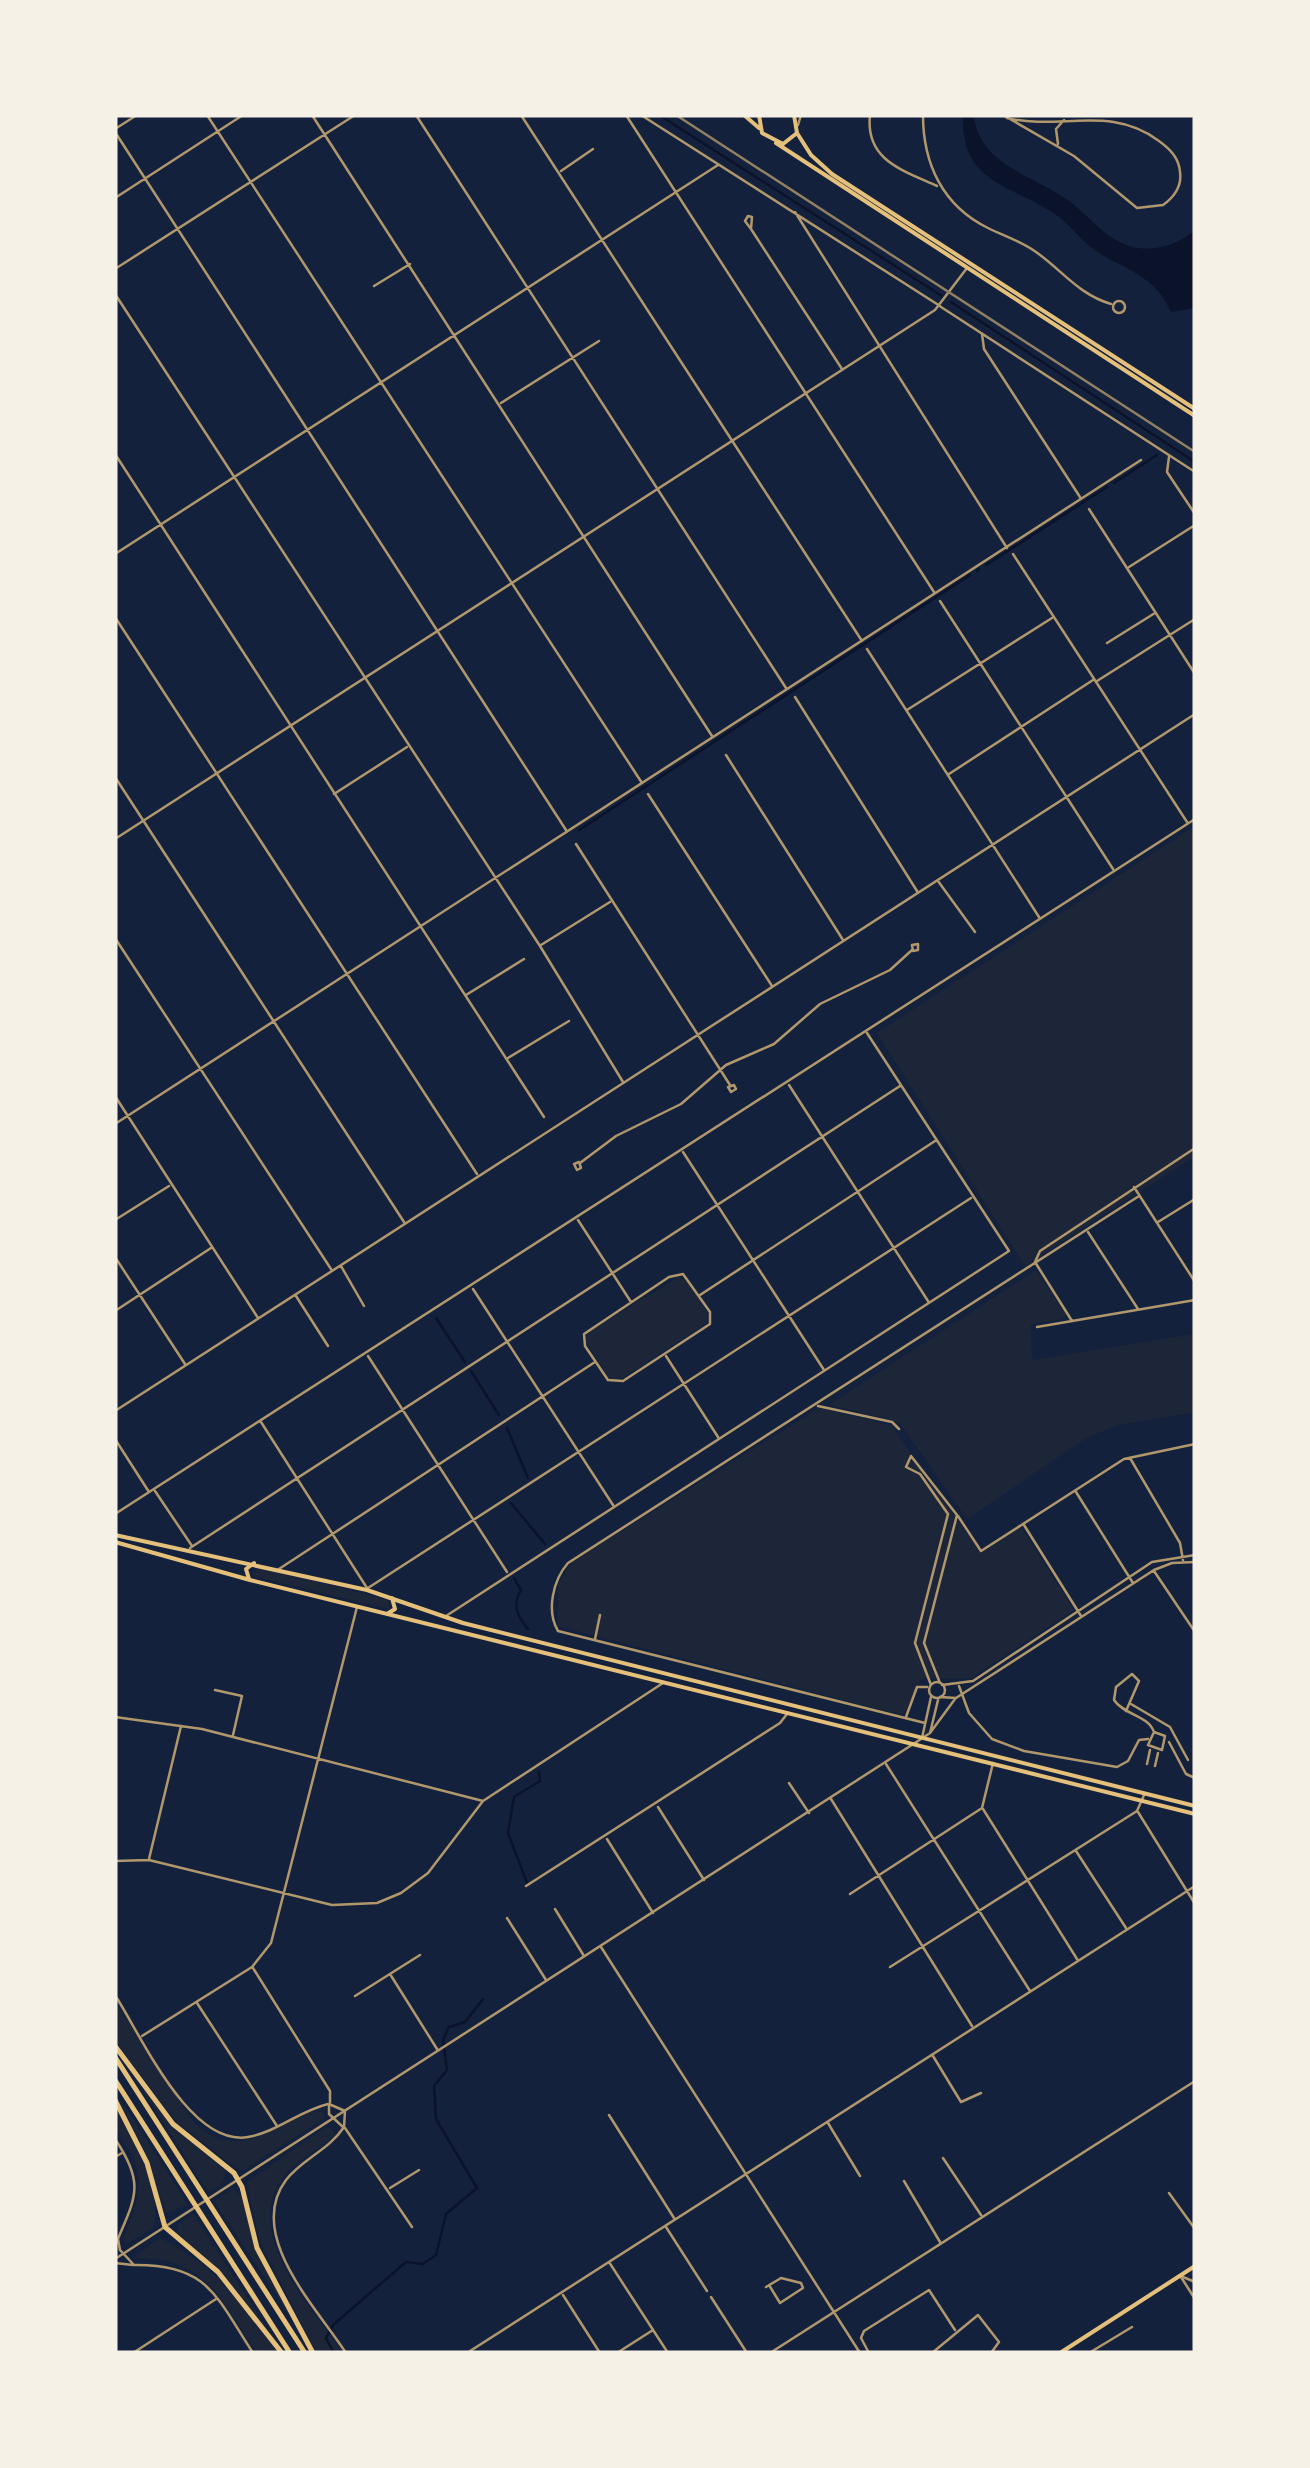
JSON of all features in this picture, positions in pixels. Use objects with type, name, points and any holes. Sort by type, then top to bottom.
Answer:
[{"type":"highway","points":[[115,2046],[173,2124],[238,2180],[257,2248],[313,2353]]},
{"type":"highway","points":[[115,2057],[305,2353]]},
{"type":"highway","points":[[115,2080],[290,2353]]},
{"type":"highway","points":[[115,2100],[147,2163],[165,2227],[218,2272],[282,2353]]},
{"type":"main road","points":[[744,115],[776,143],[1195,412]]},
{"type":"main road","points":[[759,115],[759,128]]},
{"type":"main road","points":[[794,115],[798,132],[822,167],[968,266]]},
{"type":"main road","points":[[776,143],[791,142],[798,132]]},
{"type":"main road","points":[[115,1535],[367,1589],[444,1618],[1195,1806]]},
{"type":"main road","points":[[115,1542],[357,1607],[1195,1814]]},
{"type":"main road","points":[[250,1580],[246,1569],[254,1563]]},
{"type":"main road","points":[[387,1614],[394,1608],[391,1597]]},
{"type":"main road","points":[[1060,2353],[1195,2266]]},
{"type":"street","points":[[137,115],[115,131],[566,831]]},
{"type":"street","points":[[207,115],[642,783]]},
{"type":"street","points":[[115,198],[244,115]]},
{"type":"street","points":[[312,115],[713,738]]},
{"type":"street","points":[[115,270],[354,115]]},
{"type":"street","points":[[416,115],[787,690]]},
{"type":"street","points":[[521,115],[862,641]]},
{"type":"street","points":[[626,115],[935,594]]},
{"type":"street","points":[[641,115],[1195,472]]},
{"type":"street","points":[[798,125],[801,115]]},
{"type":"street","points":[[870,115],[871,140],[886,162],[939,187],[968,216],[1026,244],[1085,294],[1111,304]]},
{"type":"street","points":[[924,115],[924,141],[939,187]]},
{"type":"street","points":[[1005,117],[1034,124],[1109,119],[1146,132],[1176,158],[1180,184],[1163,204],[1137,208],[1060,146],[1005,117]]},
{"type":"street","points":[[1060,146],[1056,130],[1065,120]]},
{"type":"street","points":[[558,172],[593,149]]},
{"type":"street","points":[[115,554],[718,165]]},
{"type":"street","points":[[794,212],[1007,548]]},
{"type":"street","points":[[751,229],[842,370]]},
{"type":"street","points":[[374,286],[410,264]]},
{"type":"street","points":[[115,839],[940,306],[968,266]]},
{"type":"street","points":[[115,294],[540,946],[623,1082]]},
{"type":"street","points":[[983,333],[984,348],[1081,499]]},
{"type":"street","points":[[500,404],[599,341]]},
{"type":"street","points":[[115,454],[544,1117]]},
{"type":"street","points":[[1170,456],[1168,472],[1195,514]]},
{"type":"street","points":[[115,1124],[1141,460]]},
{"type":"street","points":[[1089,509],[1195,674]]},
{"type":"street","points":[[1128,568],[1195,525]]},
{"type":"street","points":[[1013,554],[1188,824]]},
{"type":"street","points":[[940,602],[1114,870]]},
{"type":"street","points":[[1107,643],[1156,612]]},
{"type":"street","points":[[907,710],[1054,617]]},
{"type":"street","points":[[115,618],[478,1175]]},
{"type":"street","points":[[948,774],[1195,618]]},
{"type":"street","points":[[867,649],[1040,918]]},
{"type":"street","points":[[795,698],[918,892]]},
{"type":"street","points":[[115,1411],[1195,714]]},
{"type":"street","points":[[334,794],[409,746]]},
{"type":"street","points":[[726,755],[843,940]]},
{"type":"street","points":[[115,777],[404,1223]]},
{"type":"street","points":[[648,794],[773,988]]},
{"type":"street","points":[[115,1514],[472,1288],[1195,819]]},
{"type":"street","points":[[576,844],[730,1085]]},
{"type":"street","points":[[938,880],[975,932]]},
{"type":"street","points":[[540,946],[613,900]]},
{"type":"street","points":[[115,938],[332,1270]]},
{"type":"street","points":[[580,1163],[616,1136],[681,1104],[718,1070],[774,1044],[812,1009],[890,970],[912,950]]},
{"type":"street","points":[[466,995],[524,959]]},
{"type":"street","points":[[507,1059],[569,1021]]},
{"type":"street","points":[[444,1618],[1009,1251],[866,1032]]},
{"type":"street","points":[[788,1083],[929,1302]]},
{"type":"street","points":[[115,1439],[190,1549],[296,1476],[901,1086]]},
{"type":"street","points":[[115,1096],[258,1318]]},
{"type":"street","points":[[700,1295],[936,1140]]},
{"type":"street","points":[[1036,1264],[1044,1247],[1195,1148]]},
{"type":"street","points":[[682,1150],[824,1370]]},
{"type":"street","points":[[115,1220],[171,1184]]},
{"type":"street","points":[[1134,1188],[1195,1282]]},
{"type":"street","points":[[925,1723],[558,1631],[554,1626],[555,1584],[568,1563],[1139,1196]]},
{"type":"street","points":[[261,1421],[367,1589],[973,1197]]},
{"type":"street","points":[[1157,1223],[1195,1199]]},
{"type":"street","points":[[577,1219],[631,1302]]},
{"type":"street","points":[[1088,1230],[1138,1310]]},
{"type":"street","points":[[115,1311],[212,1247]]},
{"type":"street","points":[[115,1257],[186,1365]]},
{"type":"street","points":[[340,1264],[364,1306]]},
{"type":"street","points":[[1036,1264],[1072,1321]]},
{"type":"street","points":[[677,1274],[689,1278],[700,1295],[710,1312],[710,1324],[616,1384],[608,1380],[595,1362],[584,1334],[677,1274]]},
{"type":"street","points":[[472,1288],[614,1506]]},
{"type":"street","points":[[296,1294],[328,1346]]},
{"type":"street","points":[[1037,1327],[1195,1300]]},
{"type":"street","points":[[367,1354],[508,1574]]},
{"type":"street","points":[[665,1354],[719,1438]]},
{"type":"street","points":[[280,1569],[595,1362]]},
{"type":"street","points":[[817,1405],[892,1422],[898,1429]]},
{"type":"street","points":[[922,1738],[931,1696],[915,1643],[948,1514],[920,1474],[908,1470],[906,1458],[917,1459],[981,1551],[1130,1456],[1195,1445]]},
{"type":"street","points":[[1130,1456],[1184,1555],[1183,1562]]},
{"type":"street","points":[[1075,1491],[1133,1583]]},
{"type":"street","points":[[930,1734],[941,1684],[924,1643],[957,1514]]},
{"type":"street","points":[[1023,1524],[1082,1616]]},
{"type":"street","points":[[906,1718],[916,1688],[973,1681],[1160,1558],[1195,1555]]},
{"type":"street","points":[[115,2261],[917,1744],[930,1734],[958,1696],[1154,1570],[1195,1562]]},
{"type":"street","points":[[1154,1570],[1195,1632]]},
{"type":"street","points":[[142,2036],[252,1967],[271,1943],[357,1607]]},
{"type":"street","points":[[594,1640],[600,1615]]},
{"type":"street","points":[[1126,1711],[1139,1681],[1132,1674],[1113,1693],[1114,1700],[1126,1711],[1150,1724],[1154,1732]]},
{"type":"street","points":[[115,1860],[149,1860],[286,1896],[351,1907],[401,1893],[437,1864],[482,1801],[664,1682]]},
{"type":"street","points":[[958,1684],[958,1696],[987,1736],[1024,1752],[1050,1752],[1117,1767],[1128,1760],[1137,1742],[1154,1732]]},
{"type":"street","points":[[215,1690],[242,1696],[233,1736]]},
{"type":"street","points":[[931,1696],[958,1696]]},
{"type":"street","points":[[1130,1703],[1170,1727],[1188,1760]]},
{"type":"street","points":[[526,1886],[658,1805],[780,1723],[788,1712]]},
{"type":"street","points":[[115,1717],[233,1736],[482,1801]]},
{"type":"street","points":[[149,1860],[182,1725]]},
{"type":"street","points":[[1154,1732],[1163,1733],[1170,1727]]},
{"type":"street","points":[[1163,1733],[1186,1774],[1195,1778]]},
{"type":"street","points":[[1147,1764],[1148,1739]]},
{"type":"street","points":[[1155,1766],[1159,1751],[1168,1742]]},
{"type":"street","points":[[1150,1748],[1159,1751]]},
{"type":"street","points":[[850,1894],[982,1808],[994,1763]]},
{"type":"street","points":[[886,1764],[1030,1991]]},
{"type":"street","points":[[789,1783],[809,1814]]},
{"type":"street","points":[[890,1967],[1137,1811],[1144,1794]]},
{"type":"street","points":[[831,1799],[973,2027]]},
{"type":"street","points":[[658,1805],[704,1880]]},
{"type":"street","points":[[982,1808],[1078,1960]]},
{"type":"street","points":[[1137,1811],[1195,1904]]},
{"type":"street","points":[[606,1838],[653,1913]]},
{"type":"street","points":[[1076,1849],[1126,1930]]},
{"type":"street","points":[[467,2353],[1195,1886]]},
{"type":"street","points":[[555,1909],[584,1957]]},
{"type":"street","points":[[507,1918],[547,1981]]},
{"type":"street","points":[[601,1947],[860,2353]]},
{"type":"street","points":[[355,1996],[420,1954]]},
{"type":"street","points":[[252,1967],[330,2090],[332,2118],[352,2132],[412,2226]]},
{"type":"street","points":[[390,1974],[440,2050]]},
{"type":"street","points":[[115,1995],[189,2112],[209,2130],[227,2137],[247,2137],[329,2104],[345,2111]]},
{"type":"street","points":[[196,2002],[278,2127]]},
{"type":"street","points":[[932,2054],[962,2102],[981,2093]]},
{"type":"street","points":[[770,2353],[1195,2081]]},
{"type":"street","points":[[345,2111],[344,2128],[332,2143],[289,2176],[273,2213],[278,2246],[346,2353]]},
{"type":"street","points":[[608,2116],[675,2220]]},
{"type":"street","points":[[827,2122],[860,2176]]},
{"type":"street","points":[[115,2139],[132,2167],[136,2192],[115,2246]]},
{"type":"street","points":[[115,2157],[124,2152]]},
{"type":"street","points":[[943,2158],[982,2217]]},
{"type":"street","points":[[388,2189],[420,2170]]},
{"type":"street","points":[[904,2181],[940,2243]]},
{"type":"street","points":[[1169,2193],[1195,2230]]},
{"type":"street","points":[[666,2226],[707,2291]]},
{"type":"street","points":[[118,2239],[123,2254],[134,2265]]},
{"type":"street","points":[[115,2261],[186,2270],[203,2280],[252,2353]]},
{"type":"street","points":[[610,2262],[668,2353]]},
{"type":"street","points":[[1180,2276],[1195,2282]]},
{"type":"street","points":[[1180,2276],[1195,2299]]},
{"type":"street","points":[[801,2283],[802,2290],[780,2303],[767,2286],[781,2278],[801,2283],[811,2277]]},
{"type":"street","points":[[870,2353],[862,2338],[864,2331],[929,2290],[955,2330]]},
{"type":"street","points":[[562,2292],[600,2353]]},
{"type":"street","points":[[711,2297],[747,2353]]},
{"type":"street","points":[[133,2353],[218,2298]]},
{"type":"street","points":[[932,2353],[955,2330],[980,2314],[999,2342],[991,2353]]},
{"type":"street","points":[[1090,2353],[1132,2326]]},
{"type":"street","points":[[618,2353],[653,2330]]},
{"type":"street","points":[[848,2353],[856,2348]]},
{"type":"shaded area","points":[[963,115],[973,115],[983,142],[997,158],[1068,200],[1120,242],[1156,248],[1173,244],[1195,230],[1195,308],[1171,312],[1158,291],[1142,277],[1096,251],[1055,214],[992,180],[970,156]]},
{"type":"shaded area","points":[[1195,826],[1195,1156],[1025,1266],[877,1033]]},
{"type":"shaded area","points":[[1036,1270],[1066,1314],[1063,1319],[1031,1324],[1032,1360],[1195,1334],[1195,1412],[1119,1425],[1088,1437],[967,1519],[899,1422],[829,1405]]},
{"type":"shaded area","points":[[679,1277],[699,1296],[707,1323],[623,1378],[610,1379],[586,1342],[588,1332]]},
{"type":"shaded area","points":[[819,1408],[891,1425],[981,1553],[1021,1527],[1074,1610],[971,1678],[921,1679],[907,1712],[901,1715],[558,1626],[558,1584],[572,1562]]},
{"type":"shaded area","points":[[258,1567],[389,1600],[389,1609],[252,1576]]},
{"type":"shaded area","points":[[115,2001],[193,2121],[211,2136],[246,2140],[309,2113],[323,2112],[325,2118],[244,2170],[237,2169],[177,2122],[135,2068],[115,2040]]},
{"type":"shaded area","points":[[137,2082],[172,2125],[226,2171],[222,2184],[208,2192]]},
{"type":"shaded area","points":[[115,2091],[188,2205],[166,2213],[143,2147]]},
{"type":"shaded area","points":[[115,2106],[145,2167],[155,2201],[152,2229],[126,2244],[123,2239],[139,2185],[136,2166],[119,2134]]},
{"type":"shaded area","points":[[325,2128],[332,2128],[334,2136],[285,2175],[273,2197],[270,2220],[274,2244],[285,2267],[342,2353],[316,2353],[259,2240],[247,2182]]},
{"type":"shaded area","points":[[233,2189],[242,2196],[253,2243],[298,2328],[214,2201]]},
{"type":"shaded area","points":[[193,2214],[274,2339],[223,2273],[177,2234],[179,2224]]},
{"type":"shaded area","points":[[160,2238],[214,2275],[279,2353],[257,2353],[221,2299],[194,2273],[158,2259],[133,2258]]},
{"type":"waterway","points":[[659,115],[942,296]]},
{"type":"waterway","points":[[951,302],[1195,462]]},
{"type":"waterway","points":[[1114,483],[1157,455]]},
{"type":"waterway","points":[[986,565],[1107,487]]},
{"type":"waterway","points":[[579,830],[970,575]]},
{"type":"waterway","points":[[436,1318],[465,1362]]},
{"type":"waterway","points":[[471,1371],[499,1415]]},
{"type":"waterway","points":[[507,1428],[528,1478]]},
{"type":"waterway","points":[[511,1503],[545,1544]]},
{"type":"waterway","points":[[514,1578],[521,1590],[517,1610],[528,1629]]},
{"type":"waterway","points":[[527,1883],[508,1833],[514,1797],[540,1781],[539,1772]]},
{"type":"waterway","points":[[334,2353],[326,2338],[333,2325],[406,2262],[423,2264],[436,2255],[446,2214],[477,2188],[436,2119],[434,2086],[447,2070],[443,2040],[449,2027],[465,2022],[483,1999]]},
{"type":"railway","points":[[676,115],[1195,452]]}]
